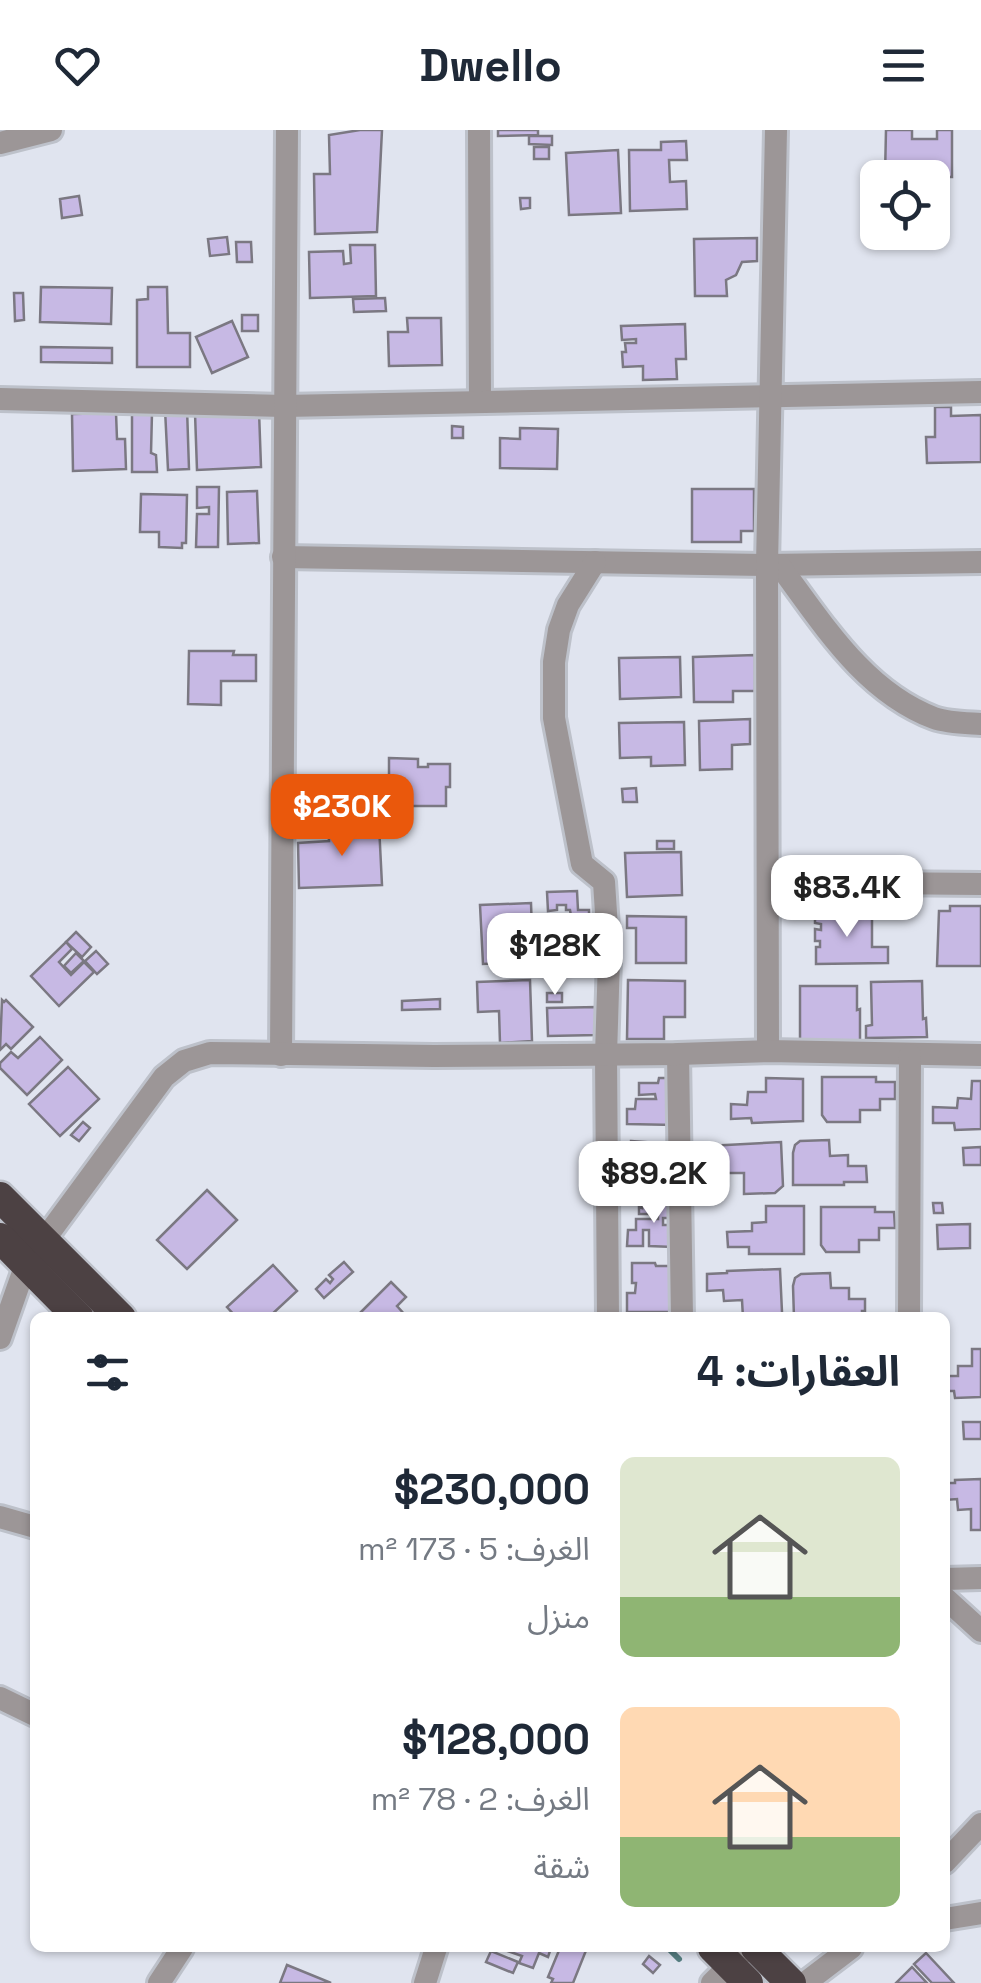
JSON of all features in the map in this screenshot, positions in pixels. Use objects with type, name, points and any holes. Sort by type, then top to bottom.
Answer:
[{"type":"highway","points":[[0,1196],[75,1312]]},
{"type":"highway","points":[[0,1238],[35,1252],[113,1312]]},
{"type":"highway","points":[[734,1962],[791,1983]]},
{"type":"street","points":[[0,143],[50,130]]},
{"type":"street","points":[[281,1055],[286,130]]},
{"type":"street","points":[[478,130],[480,402]]},
{"type":"street","points":[[768,1051],[773,565],[770,396],[776,130]]},
{"type":"street","points":[[0,399],[284,406],[981,392]]},
{"type":"street","points":[[284,557],[773,565],[981,562]]},
{"type":"street","points":[[595,562],[568,605],[559,630],[554,662],[554,718],[582,864],[604,882],[609,959],[608,1312]]},
{"type":"street","points":[[773,565],[850,658],[876,682],[906,704],[937,719],[981,724]]},
{"type":"street","points":[[768,882],[981,884]]},
{"type":"street","points":[[0,1338],[35,1252],[164,1077],[184,1061],[210,1054],[606,1055],[768,1051],[981,1055]]},
{"type":"street","points":[[678,1054],[682,1312]]},
{"type":"street","points":[[909,1312],[910,1055]]},
{"type":"street","points":[[0,1517],[30,1526]]},
{"type":"street","points":[[950,1578],[981,1578]]},
{"type":"street","points":[[950,1603],[981,1631]]},
{"type":"street","points":[[0,1698],[30,1713]]},
{"type":"street","points":[[950,1857],[981,1824]]},
{"type":"street","points":[[950,1918],[981,1913]]},
{"type":"street","points":[[159,1983],[179,1952]]},
{"type":"street","points":[[425,1983],[435,1952]]},
{"type":"street","points":[[806,1983],[846,1952]]},
{"type":"building","points":[[382,130],[377,232],[315,234],[314,174],[330,174],[329,135]]},
{"type":"building","points":[[498,130],[538,130],[538,135],[498,136]]},
{"type":"building","points":[[886,130],[912,130],[912,139],[937,139],[937,130],[952,130],[952,177],[950,160],[885,160]]},
{"type":"building","points":[[529,136],[552,136],[552,145],[529,144]]},
{"type":"building","points":[[686,141],[687,160],[669,160],[670,182],[686,181],[687,209],[630,211],[629,150],[661,150],[661,142]]},
{"type":"building","points":[[534,147],[549,147],[549,159],[534,159]]},
{"type":"building","points":[[618,150],[621,213],[569,215],[566,153]]},
{"type":"building","points":[[79,196],[82,215],[62,218],[60,199]]},
{"type":"building","points":[[520,198],[530,198],[530,208],[521,209]]},
{"type":"building","points":[[227,237],[229,254],[210,256],[208,239]]},
{"type":"building","points":[[757,238],[757,261],[742,262],[736,275],[726,280],[727,296],[695,296],[694,239]]},
{"type":"building","points":[[236,242],[251,242],[252,262],[237,262]]},
{"type":"building","points":[[350,245],[375,245],[376,296],[310,298],[309,252],[343,251],[344,264],[351,263]]},
{"type":"building","points":[[41,287],[112,288],[111,324],[40,322]]},
{"type":"building","points":[[148,287],[167,287],[168,333],[190,333],[190,367],[137,367],[137,300],[148,299]]},
{"type":"building","points":[[14,293],[23,293],[24,320],[15,321]]},
{"type":"building","points":[[385,298],[386,311],[354,312],[353,299]]},
{"type":"building","points":[[242,315],[258,315],[258,331],[242,331]]},
{"type":"building","points":[[407,318],[441,318],[442,365],[389,366],[388,332],[408,332]]},
{"type":"building","points":[[232,321],[248,357],[212,373],[196,337]]},
{"type":"building","points":[[685,324],[686,359],[676,359],[677,379],[643,380],[643,366],[623,367],[625,343],[636,343],[636,339],[622,340],[621,326]]},
{"type":"building","points":[[41,347],[112,348],[112,363],[41,362]]},
{"type":"building","points":[[935,407],[951,407],[951,416],[981,415],[981,462],[927,463],[926,437],[935,437]]},
{"type":"building","points":[[187,408],[189,469],[168,470],[165,409]]},
{"type":"building","points":[[132,410],[152,413],[151,453],[156,455],[157,472],[132,472]]},
{"type":"building","points":[[259,411],[261,467],[197,470],[195,413]]},
{"type":"building","points":[[116,413],[117,439],[125,439],[126,469],[73,471],[72,414]]},
{"type":"building","points":[[452,426],[463,427],[463,438],[452,438]]},
{"type":"building","points":[[520,428],[558,429],[557,469],[500,468],[500,438],[520,439]]},
{"type":"building","points":[[197,487],[219,487],[218,547],[196,547],[197,514],[209,514],[209,507],[197,508]]},
{"type":"building","points":[[692,489],[754,489],[754,531],[741,531],[741,542],[692,542]]},
{"type":"building","points":[[257,491],[259,543],[228,544],[227,492]]},
{"type":"building","points":[[141,494],[187,495],[186,543],[182,543],[182,548],[159,547],[159,532],[140,532]]},
{"type":"building","points":[[189,651],[256,655],[256,681],[221,681],[221,705],[188,704]]},
{"type":"building","points":[[755,655],[755,691],[733,691],[733,702],[694,702],[693,657]]},
{"type":"building","points":[[680,657],[681,697],[620,699],[619,658]]},
{"type":"building","points":[[750,719],[750,744],[732,745],[732,769],[700,770],[699,721]]},
{"type":"building","points":[[684,722],[685,765],[651,766],[651,757],[620,758],[619,723]]},
{"type":"building","points":[[389,758],[418,759],[418,767],[450,764],[446,806],[389,806]]},
{"type":"building","points":[[636,788],[637,802],[623,802],[622,789]]},
{"type":"building","points":[[379,825],[382,885],[299,888],[298,843],[329,841],[328,827]]},
{"type":"building","points":[[657,841],[674,841],[674,849],[657,849]]},
{"type":"building","points":[[681,852],[682,895],[627,897],[625,853]]},
{"type":"building","points":[[577,891],[578,910],[589,910],[589,915],[571,916],[566,905],[548,911],[547,892]]},
{"type":"building","points":[[531,903],[533,961],[483,964],[480,905]]},
{"type":"building","points":[[950,906],[981,906],[981,966],[937,966],[939,911],[950,911]]},
{"type":"building","points":[[815,913],[834,916],[872,914],[872,947],[888,947],[888,963],[816,964],[820,941],[815,941],[815,929],[821,930],[821,924],[815,923]]},
{"type":"building","points":[[627,916],[686,917],[686,963],[636,963],[636,928],[627,928]]},
{"type":"building","points":[[568,920],[592,920],[591,966],[540,966],[540,927],[568,928]]},
{"type":"building","points":[[76,932],[91,947],[82,957],[66,942]]},
{"type":"building","points":[[66,942],[72,949],[59,962],[71,975],[84,962],[94,972],[59,1006],[31,976]]},
{"type":"building","points":[[96,951],[108,964],[97,974],[85,961]]},
{"type":"building","points":[[76,953],[84,961],[71,973],[64,966]]},
{"type":"building","points":[[530,980],[532,1041],[500,1043],[499,1011],[478,1012],[477,982]]},
{"type":"building","points":[[628,980],[685,981],[685,1017],[664,1017],[664,1039],[627,1039]]},
{"type":"building","points":[[922,981],[927,1037],[866,1038],[866,1026],[872,1025],[871,982]]},
{"type":"building","points":[[800,986],[857,986],[860,1043],[800,1043]]},
{"type":"building","points":[[547,993],[562,993],[562,1002],[547,1002]]},
{"type":"building","points":[[440,999],[440,1009],[402,1010],[402,1001]]},
{"type":"building","points":[[2,1000],[33,1027],[11,1049],[6,1044],[0,1050]]},
{"type":"building","points":[[597,1007],[597,1035],[548,1036],[547,1008]]},
{"type":"building","points":[[40,1037],[62,1060],[27,1095],[0,1068],[0,1063],[11,1052],[18,1058]]},
{"type":"building","points":[[68,1067],[99,1099],[60,1136],[29,1104]]},
{"type":"building","points":[[822,1077],[876,1077],[876,1082],[895,1082],[895,1099],[880,1099],[880,1110],[860,1110],[860,1122],[827,1122],[822,1115]]},
{"type":"building","points":[[659,1078],[675,1078],[675,1125],[627,1124],[627,1109],[635,1109],[636,1099],[656,1099],[655,1094],[639,1095],[639,1083],[658,1083]]},
{"type":"building","points":[[766,1078],[803,1079],[803,1121],[752,1123],[751,1118],[731,1119],[731,1104],[747,1105],[748,1092],[766,1092]]},
{"type":"building","points":[[972,1081],[981,1081],[981,1129],[955,1130],[954,1123],[933,1123],[933,1107],[957,1108],[958,1098],[971,1099]]},
{"type":"building","points":[[83,1122],[90,1128],[79,1141],[71,1135]]},
{"type":"building","points":[[829,1140],[830,1156],[848,1155],[848,1166],[866,1166],[867,1182],[793,1185],[795,1145],[800,1141]]},
{"type":"building","points":[[631,1141],[670,1144],[670,1190],[627,1190],[627,1171],[634,1171],[634,1164],[630,1165]]},
{"type":"building","points":[[781,1142],[783,1186],[775,1193],[744,1194],[744,1173],[725,1173],[724,1163],[708,1164],[708,1146]]},
{"type":"building","points":[[981,1147],[981,1165],[964,1165],[963,1148]]},
{"type":"building","points":[[207,1190],[237,1220],[187,1269],[157,1240]]},
{"type":"building","points":[[660,1199],[673,1199],[673,1218],[663,1218],[663,1225],[673,1225],[673,1247],[649,1246],[649,1230],[643,1230],[643,1246],[627,1246],[628,1230],[636,1230],[636,1219],[658,1219],[658,1214],[639,1214],[639,1207],[642,1203],[660,1204]]},
{"type":"building","points":[[933,1203],[942,1203],[943,1213],[934,1213]]},
{"type":"building","points":[[766,1206],[804,1206],[804,1254],[749,1254],[749,1247],[728,1247],[727,1232],[752,1231],[752,1223],[766,1222]]},
{"type":"building","points":[[821,1207],[875,1207],[875,1212],[894,1212],[895,1228],[879,1228],[879,1240],[859,1240],[859,1252],[826,1252],[821,1245]]},
{"type":"building","points":[[970,1224],[970,1248],[938,1249],[937,1225]]},
{"type":"building","points":[[344,1262],[353,1272],[324,1298],[316,1289],[326,1279],[330,1283],[333,1279],[329,1275]]},
{"type":"building","points":[[632,1263],[672,1266],[672,1312],[627,1312],[627,1293],[635,1293]]},
{"type":"building","points":[[273,1265],[297,1291],[274,1312],[232,1312],[227,1307]]},
{"type":"building","points":[[780,1269],[782,1312],[743,1312],[742,1300],[724,1301],[723,1290],[707,1291],[707,1274]]},
{"type":"building","points":[[830,1273],[831,1288],[849,1288],[849,1299],[865,1299],[865,1311],[794,1312],[793,1286],[801,1274]]},
{"type":"building","points":[[391,1282],[406,1297],[397,1306],[402,1312],[361,1312]]},
{"type":"building","points":[[972,1349],[981,1349],[981,1397],[955,1398],[954,1391],[950,1391],[950,1376],[958,1376],[958,1366],[972,1366]]},
{"type":"building","points":[[963,1422],[981,1422],[981,1439],[964,1439]]},
{"type":"building","points":[[981,1479],[981,1530],[971,1530],[971,1509],[958,1510],[957,1499],[950,1500],[950,1483]]},
{"type":"building","points":[[493,1952],[518,1962],[513,1973],[486,1962]]},
{"type":"building","points":[[510,1952],[550,1952],[548,1957],[539,1953],[533,1968],[519,1963],[522,1956]]},
{"type":"building","points":[[558,1952],[585,1952],[573,1983],[551,1983],[553,1979],[548,1977]]},
{"type":"building","points":[[926,1953],[954,1983],[932,1983],[914,1964]]},
{"type":"building","points":[[649,1956],[660,1965],[653,1973],[643,1964]]},
{"type":"building","points":[[287,1965],[331,1983],[280,1983]]},
{"type":"building","points":[[912,1967],[927,1983],[896,1983]]},
{"type":"waterway","points":[[672,1952],[679,1959]]}]
